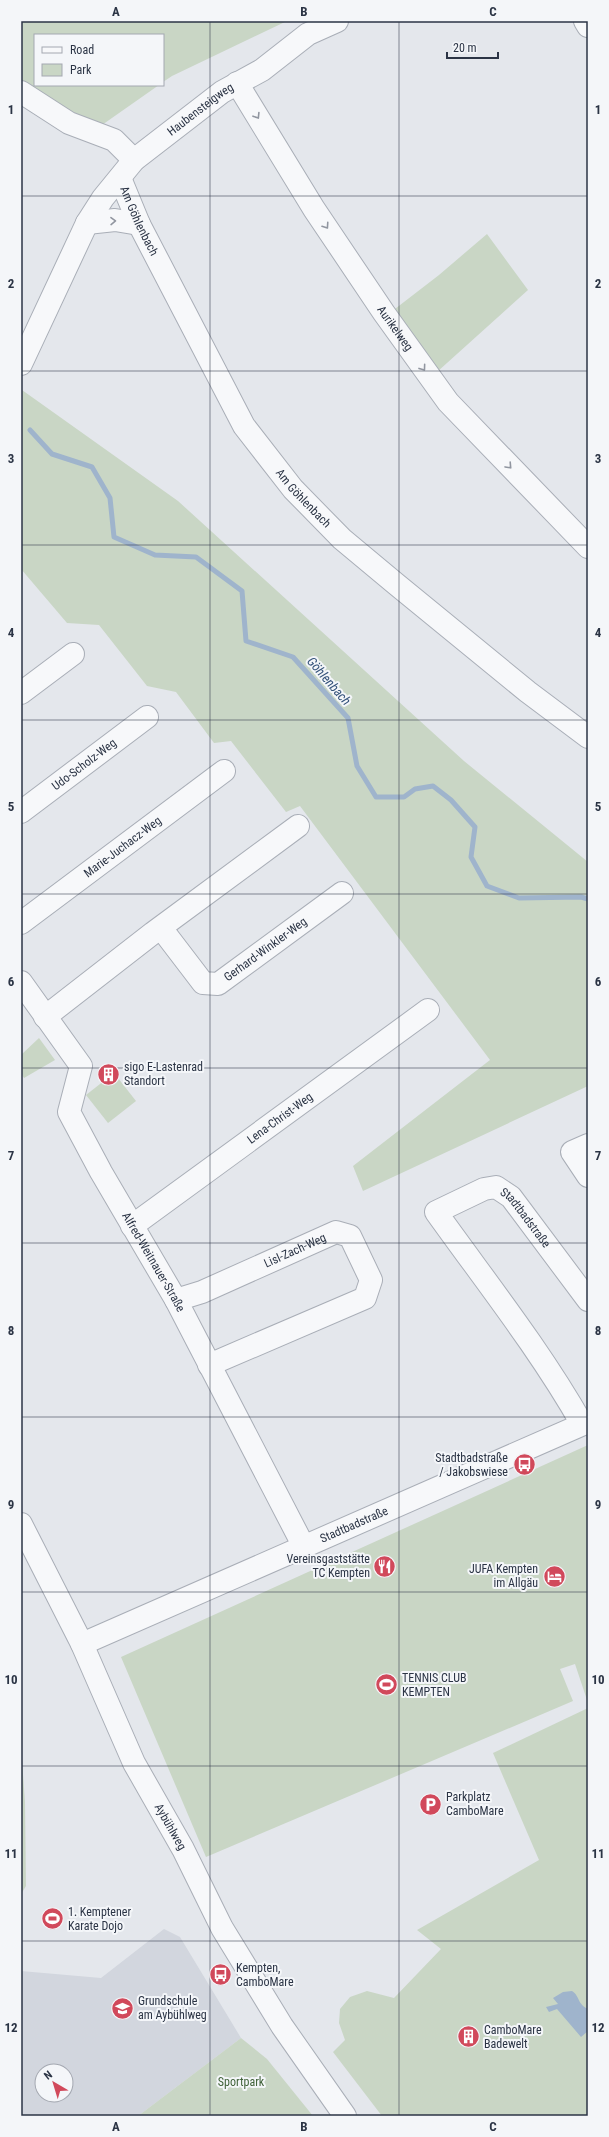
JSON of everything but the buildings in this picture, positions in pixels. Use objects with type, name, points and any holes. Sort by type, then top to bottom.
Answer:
[{"type":"street","name":"Haubensteigweg","points":[[21,364],[86,223],[134,160],[172,129],[237,83],[262,70],[308,34],[337,21]]},
{"type":"street","points":[[585,21],[588,26]]},
{"type":"street","name":"Aurikelweg","points":[[237,83],[319,216],[384,313],[448,402],[588,547]]},
{"type":"street","points":[[21,92],[69,123],[114,140],[134,160]]},
{"type":"street","name":"Am Göhlenbach","points":[[120,178],[139,224],[244,426],[293,489],[342,539],[528,692],[588,737]]},
{"type":"street","points":[[86,223],[115,220],[139,224]]},
{"type":"street","points":[[21,693],[73,654]]},
{"type":"street","name":"Udo-Scholz-Weg","points":[[21,812],[147,717]]},
{"type":"street","name":"Marie-Juchacz-Weg","points":[[21,923],[224,771]]},
{"type":"street","points":[[45,1017],[298,826]]},
{"type":"street","name":"Gerhard-Winkler-Weg","points":[[161,928],[203,983],[218,984],[342,893]]},
{"type":"street","name":"Alfred-Weitnauer-Straße","points":[[21,982],[81,1066],[69,1112],[132,1226],[176,1300],[304,1547]]},
{"type":"street","name":"Lena-Christ-Weg","points":[[132,1226],[428,1010]]},
{"type":"street","points":[[588,1145],[572,1152],[588,1176]]},
{"type":"street","name":"Stadtbadstraße","points":[[82,1644],[585,1423],[436,1212],[484,1190],[496,1187],[511,1197],[588,1300]]},
{"type":"street","name":"Lisl-Zach-Weg","points":[[176,1300],[202,1292],[336,1232],[350,1236],[371,1280],[365,1298],[209,1365]]},
{"type":"street","name":"Aybühlweg","points":[[21,1524],[82,1644],[134,1763],[183,1849],[222,1928],[282,2026],[345,2116]]},
{"type":"shaded area","name":"Grundschule am Aybühlweg","points":[[164,1929],[180,1937],[241,2038],[138,2116],[21,2116],[21,1971],[101,1978]]},
{"type":"green space","points":[[21,21],[287,21],[172,76],[164,81],[164,34],[34,34],[34,86],[158,86],[92,132],[21,84]]},
{"type":"green space","points":[[487,234],[528,290],[437,372],[391,312],[439,275]]},
{"type":"green space","points":[[22,390],[178,501],[464,761],[588,862],[588,1086],[363,1191],[353,1166],[490,1060],[300,806],[286,812],[231,741],[214,743],[176,692],[147,686],[99,625],[67,623],[21,569]]},
{"type":"green space","points":[[39,1038],[55,1060],[24,1078],[21,1073],[21,1055]]},
{"type":"green space","points":[[114,1073],[136,1101],[108,1123],[86,1095]]},
{"type":"green space","name":"TENNIS CLUB KEMPTEN","points":[[588,1445],[588,1703],[575,1664],[560,1669],[573,1701],[206,1857],[121,1657]]},
{"type":"green space","points":[[588,1708],[588,2116],[382,2116],[333,2052],[345,2040],[339,2023],[340,2009],[350,1997],[367,1991],[394,1998],[441,1949],[417,1930],[539,1860],[493,1753]]},
{"type":"green space","points":[[21,1747],[25,1802],[26,1886],[21,1894]]},
{"type":"green space","name":"Sportpark","points":[[241,2038],[267,2059],[313,2116],[138,2116]]},
{"type":"water","points":[[572,1991],[575,1993],[582,2005],[588,2009],[588,2031],[581,2037],[557,2009],[549,2012],[546,2007],[558,2004],[553,1998],[563,1992]]},
{"type":"waterway","name":"Göhlenbach","points":[[30,430],[52,454],[92,467],[110,498],[114,537],[155,555],[196,557],[242,591],[246,641],[293,657],[348,718],[357,766],[376,797],[404,797],[415,789],[433,786],[451,800],[475,827],[471,857],[487,886],[519,898],[581,897],[588,899]]},
{"type":"place","name":"sigo E-Lastenrad Standort","points":[[108,1074]]},
{"type":"place","name":"Stadtbadstraße / Jakobswiese","points":[[524,1465]]},
{"type":"place","name":"Vereinsgaststätte TC Kempten","points":[[385,1566]]},
{"type":"place","name":"JUFA Kempten im Allgäu","points":[[554,1576]]},
{"type":"place","name":"TENNIS CLUB KEMPTEN","points":[[386,1685]]},
{"type":"place","name":"Parkplatz CamboMare","points":[[431,1804]]},
{"type":"place","name":"1. Kemptener Karate Dojo","points":[[52,1919]]},
{"type":"place","name":"Kempten, CamboMare","points":[[221,1975]]},
{"type":"place","name":"Grundschule am Aybühlweg","points":[[122,2008]]},
{"type":"place","name":"CamboMare Badewelt","points":[[468,2037]]}]
